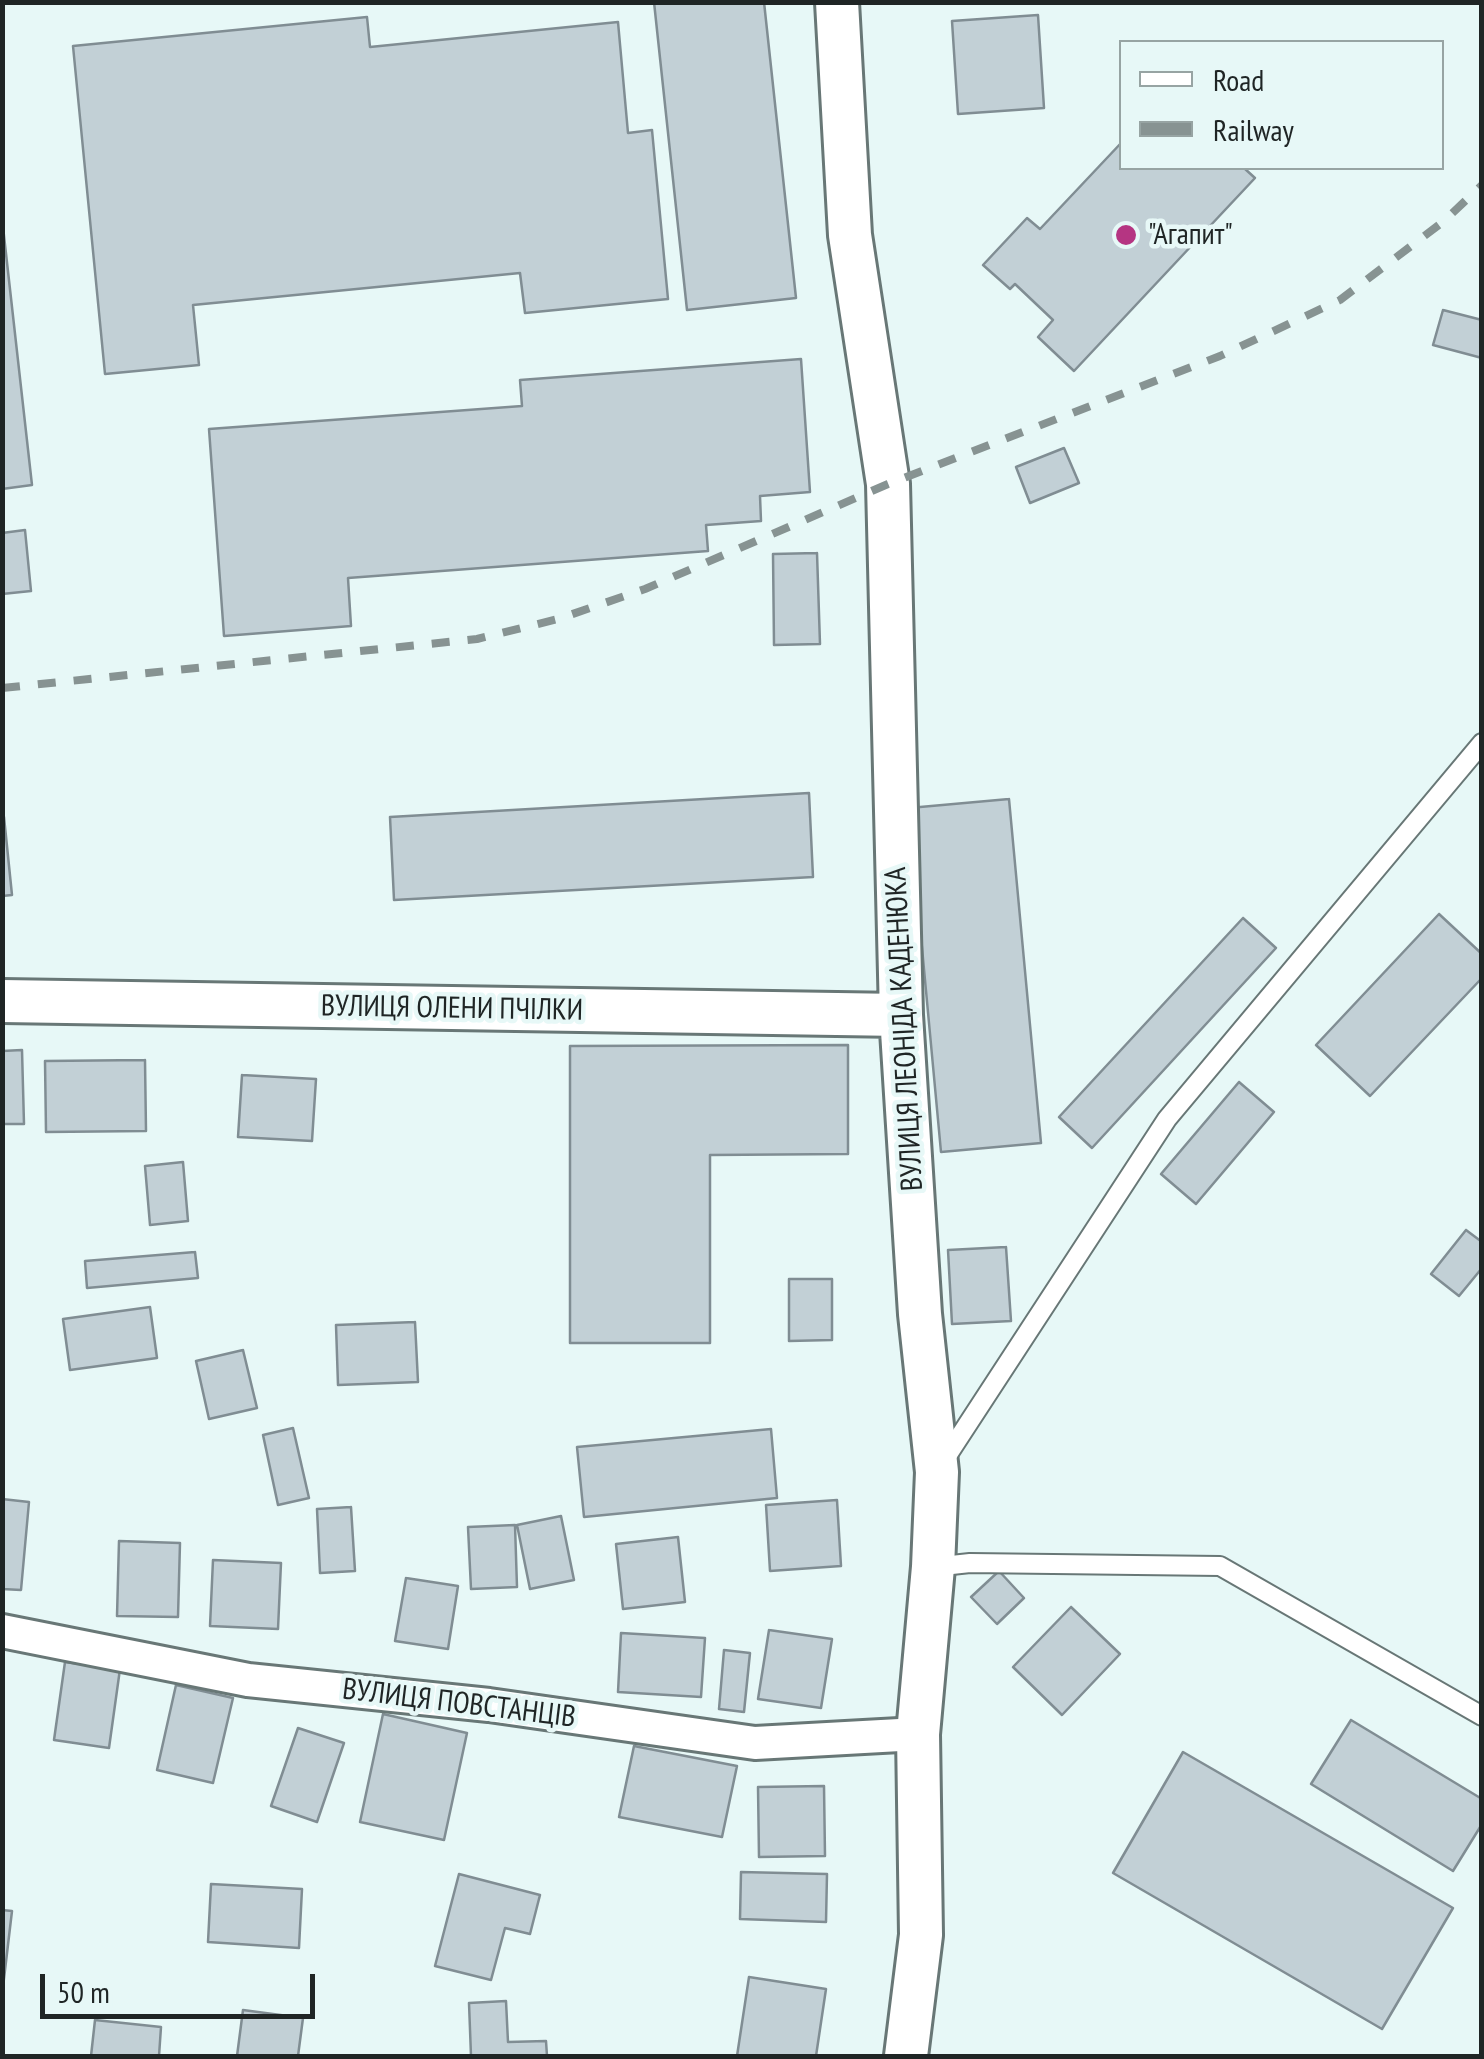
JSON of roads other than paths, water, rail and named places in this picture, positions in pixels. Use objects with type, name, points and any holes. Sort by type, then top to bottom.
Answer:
[{"type":"street","name":"ВУЛИЦЯ ЛЕОНІДА КАДЕНЮКА","points":[[837,2],[850,234],[888,484],[900,1016],[920,1314],[937,1472],[918,1734],[922,1935],[906,2056]]},
{"type":"street","name":"ВУЛИЦЯ ОЛЕНИ ПЧІЛКИ","points":[[2,1001],[900,1016]]},
{"type":"street","name":"ВУЛИЦЯ ПОВСТАНЦІВ","points":[[2,1631],[248,1680],[489,1705],[754,1743],[918,1734]]},
{"type":"lane","points":[[937,1472],[1167,1119],[1482,743]]},
{"type":"lane","points":[[933,1567],[970,1563],[1220,1566],[1482,1716]]},
{"type":"railway","points":[[2,688],[477,639],[558,619],[645,589],[888,484],[1220,356],[1340,300],[1444,221],[1482,185]]},
{"type":"place","name":"\"Агапит\"","points":[[1126,235]]}]
